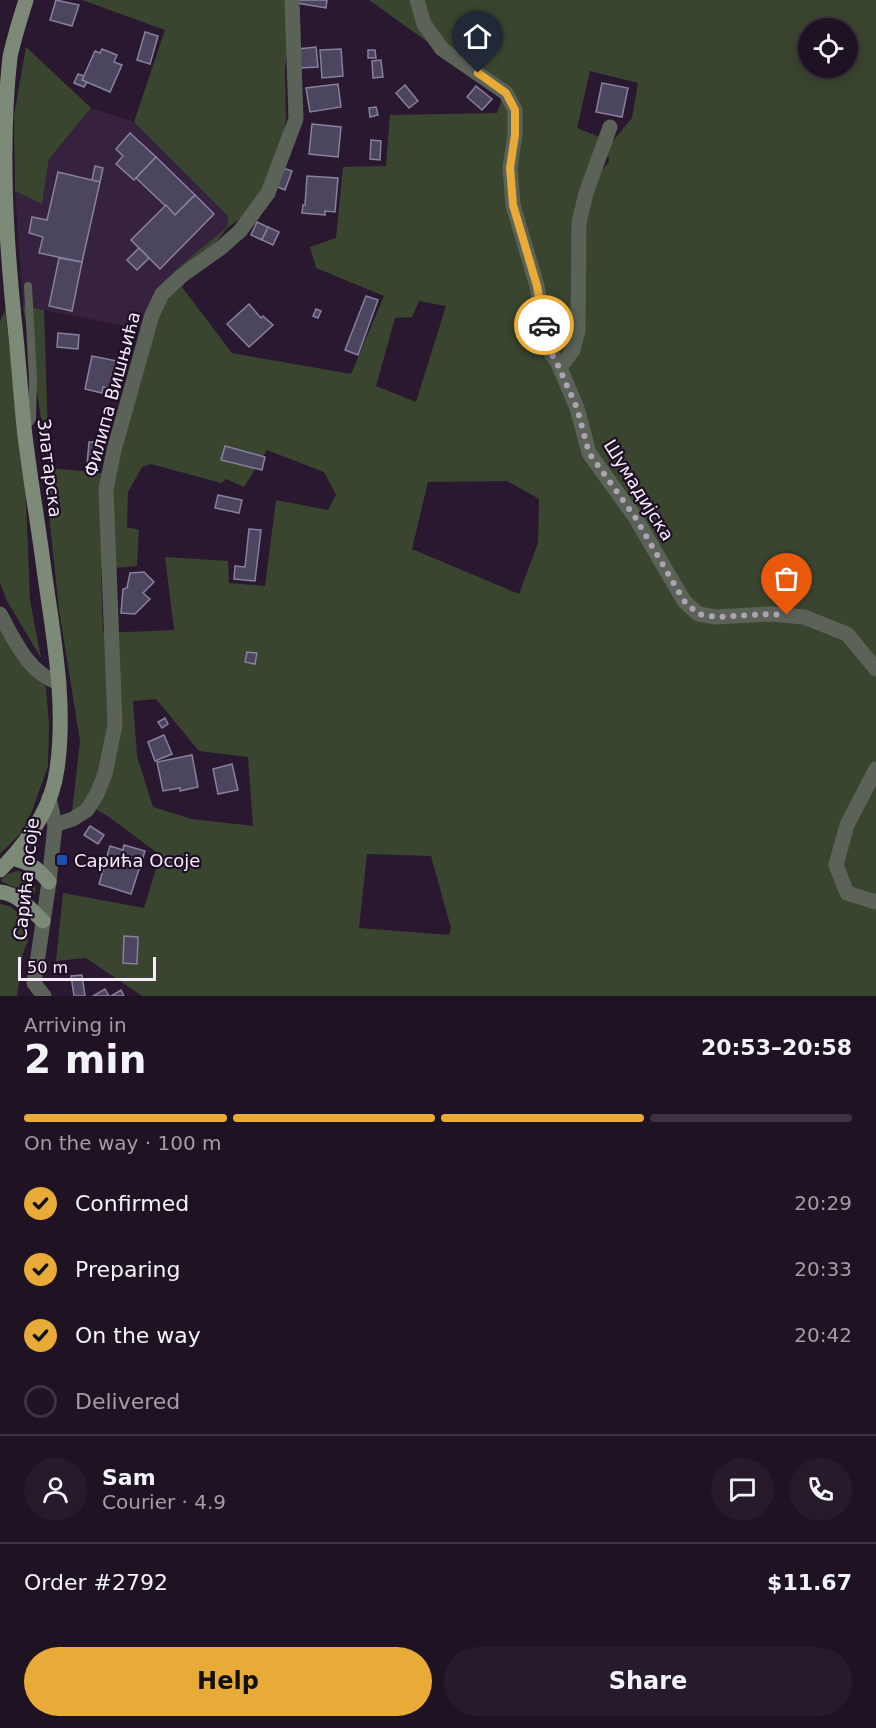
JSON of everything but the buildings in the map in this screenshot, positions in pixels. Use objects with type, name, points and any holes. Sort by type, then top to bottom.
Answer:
[{"type":"main road","name":"Златарска","points":[[0,870],[35,827],[49,798],[57,771],[59,734],[59,683],[24,426],[6,248],[1,144],[10,57],[26,0]]},
{"type":"main road","points":[[12,858],[37,868],[49,882]]},
{"type":"main road","points":[[0,892],[20,899],[44,921]]},
{"type":"street","name":"Филипа Вишњића","points":[[55,825],[73,819],[87,810],[105,774],[113,735],[106,489],[114,450],[152,315],[162,294],[180,277],[240,231],[268,193],[296,119],[292,0]]},
{"type":"street","points":[[417,0],[424,24],[442,49],[506,93],[515,110],[515,135],[510,168],[513,205],[537,286],[547,343],[556,361],[565,361],[573,350],[578,331],[579,224],[586,193],[610,127]]},
{"type":"street","name":"Шумадијска","points":[[556,361],[577,408],[589,453],[635,517],[684,601],[691,608],[698,614],[716,617],[770,614],[804,617],[847,634],[876,669]]},
{"type":"street","points":[[0,614],[33,668],[49,680],[59,683]]},
{"type":"street","points":[[876,769],[847,825],[836,865],[847,893],[876,902]]},
{"type":"street","name":"Сарића осоје","points":[[44,996],[33,989],[44,921],[55,825],[49,798]]},
{"type":"lane","points":[[24,426],[27,426],[32,419],[33,380],[28,286]]},
{"type":"shaded area","points":[[91,108],[134,122],[228,216],[227,228],[180,266],[155,293],[140,329],[23,306],[15,191],[42,203],[49,159]]},
{"type":"green space","points":[[82,0],[293,0],[285,68],[286,119],[274,195],[227,228],[182,287],[232,353],[351,374],[384,296],[316,268],[310,247],[336,238],[343,167],[386,166],[390,115],[497,113],[503,96],[369,0],[876,0],[876,996],[142,996],[86,958],[56,961],[63,893],[144,908],[160,855],[86,803],[72,812],[80,741],[59,610],[48,505],[49,468],[102,473],[140,329],[155,293],[180,266],[227,227],[228,216],[134,122],[165,30]],"holes":[[[590,71],[638,83],[632,118],[612,142],[577,128]],[[608,151],[609,162],[578,198]],[[419,301],[446,306],[416,402],[376,386],[395,318],[412,317]],[[267,450],[324,472],[336,495],[328,510],[276,500],[265,586],[229,583],[228,561],[165,557],[174,630],[103,633],[101,569],[137,566],[139,530],[127,527],[128,492],[142,467],[151,464],[221,483],[226,479],[244,487]],[[507,481],[539,499],[538,543],[519,594],[412,549],[428,482]],[[156,699],[199,751],[248,757],[253,826],[192,819],[153,807],[137,756],[133,701]],[[367,854],[431,856],[451,928],[449,935],[359,928]]]},
{"type":"green space","points":[[26,47],[91,108],[49,159],[42,204],[15,191],[14,115]]},
{"type":"green space","points":[[23,306],[44,310],[49,468]]},
{"type":"green space","points":[[5,310],[25,477],[30,600],[41,658],[7,601],[0,583],[0,321]]},
{"type":"green space","points":[[0,612],[46,688],[49,725],[48,766],[32,811],[21,833],[0,854]]},
{"type":"green space","points":[[18,871],[31,879],[35,893],[30,894],[2,882],[1,880],[6,875]]},
{"type":"green space","points":[[0,904],[10,906],[17,912],[25,925],[28,941],[23,953],[17,996],[0,996]]},
{"type":"way so far","points":[[544,325],[547,343],[577,408],[589,453],[635,517],[684,601],[698,614],[716,617],[787,615]]},
{"type":"place","name":"Сарића Осоје","points":[[62,860]]},
{"type":"route","points":[[478,73],[506,93],[515,110],[515,135],[510,168],[513,205],[537,286],[544,325]]}]
